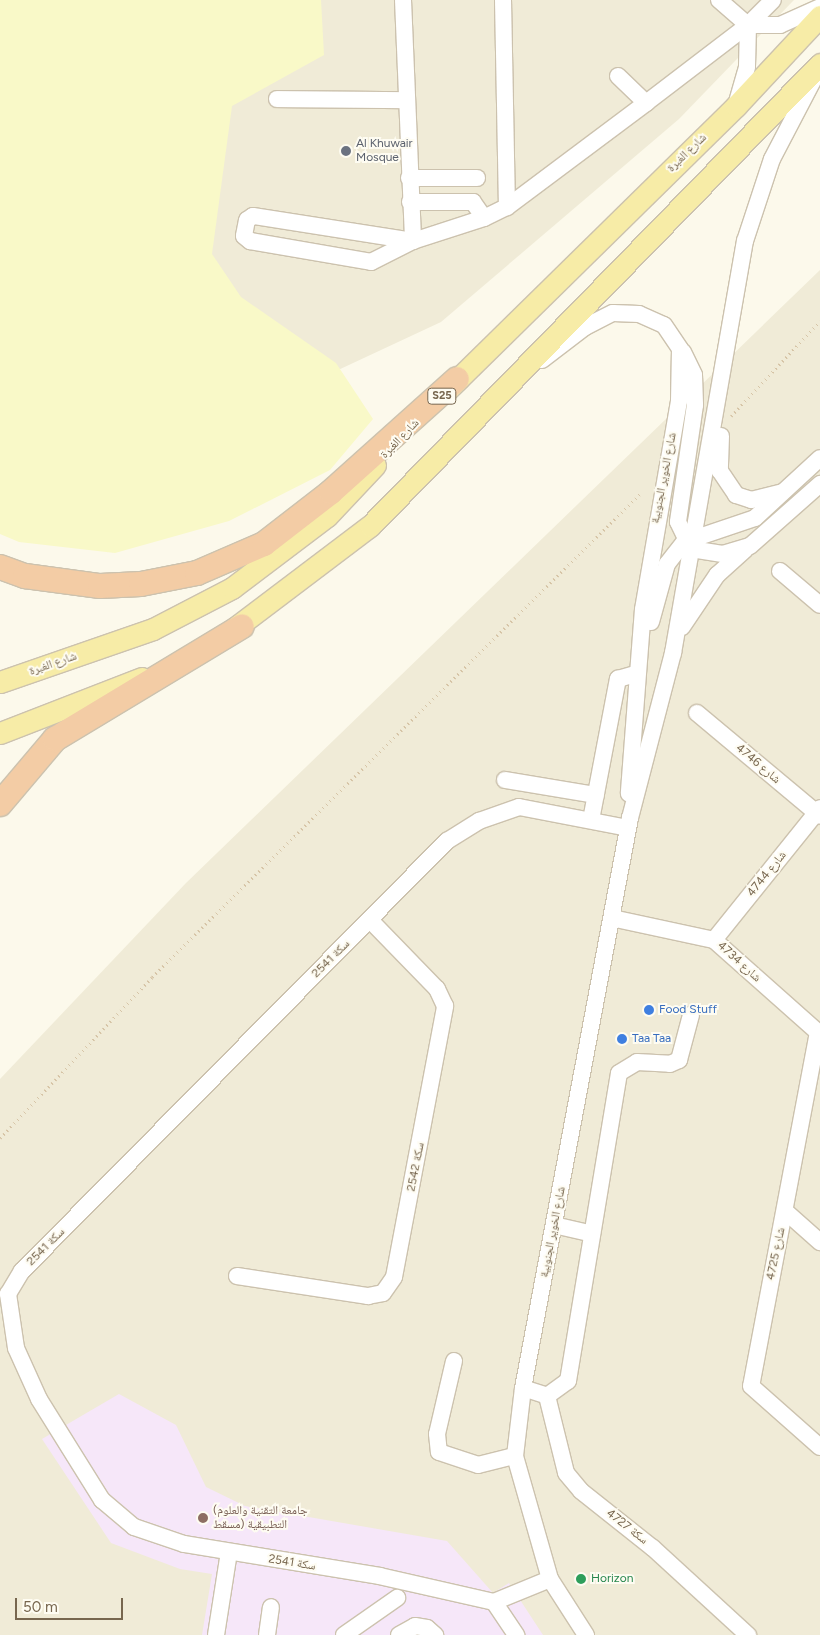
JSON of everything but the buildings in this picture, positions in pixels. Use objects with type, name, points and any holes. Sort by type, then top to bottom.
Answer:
[{"type":"highway","points":[[0,567],[25,576],[100,586],[141,584],[197,572],[264,544],[331,492],[457,379]]},
{"type":"highway","points":[[0,804],[55,739],[242,626]]},
{"type":"main road","name":"شارع الغبرة","points":[[0,682],[153,629],[232,588],[327,516],[457,379],[736,106],[820,16]]},
{"type":"main road","points":[[0,732],[148,676],[242,626],[370,526],[820,65]]},
{"type":"street","points":[[403,0],[404,100],[413,241]]},
{"type":"street","points":[[503,0],[507,207]]},
{"type":"street","points":[[719,0],[748,25],[780,24],[820,8]]},
{"type":"street","points":[[413,241],[253,216],[247,220],[244,236],[250,241],[371,262],[413,241],[484,218],[507,207],[646,103],[748,25],[773,0]]},
{"type":"street","points":[[736,106],[747,66],[748,25]]},
{"type":"street","name":"شارع الخوير الجنوبية","points":[[586,1635],[550,1578],[515,1456],[523,1388],[629,823],[673,653],[689,543],[734,299],[761,187],[820,65]]},
{"type":"street","points":[[618,76],[646,103]]},
{"type":"street","points":[[277,100],[404,100]]},
{"type":"street","points":[[409,178],[476,178]]},
{"type":"street","points":[[410,202],[473,202],[484,218]]},
{"type":"street","points":[[734,299],[736,328],[720,471],[731,491],[751,500],[780,493],[794,484]]},
{"type":"street","points":[[506,387],[585,327],[613,314],[639,314],[664,325],[692,365],[695,386],[678,498],[678,522],[689,543],[723,554],[750,546]]},
{"type":"street","name":"شارع الخوير الجنوبية","points":[[629,823],[636,674],[650,557],[679,402],[680,349]]},
{"type":"street","points":[[634,748],[657,590],[667,564],[689,543],[755,518],[820,458]]},
{"type":"street","points":[[673,653],[702,593],[750,546],[820,484]]},
{"type":"street","points":[[780,571],[820,605]]},
{"type":"street","points":[[592,820],[618,679],[636,674]]},
{"type":"street","name":"4746 شارع","points":[[697,713],[819,812]]},
{"type":"street","points":[[505,780],[596,795]]},
{"type":"street","points":[[539,808],[542,786]]},
{"type":"street","name":"سكة 2541","points":[[494,1602],[380,1576],[184,1544],[134,1527],[102,1500],[25,1371],[11,1327],[8,1294],[22,1271],[447,842],[500,812],[539,808],[592,820],[629,823]]},
{"type":"street","name":"4744 شارع","points":[[714,940],[819,812]]},
{"type":"street","name":"4734 شارع","points":[[612,918],[714,940],[819,1033]]},
{"type":"street","name":"سكة 2542","points":[[237,1276],[368,1296],[383,1293],[394,1277],[445,1006],[437,989],[370,920]]},
{"type":"street","points":[[523,1388],[547,1396],[568,1381],[619,1073],[637,1062],[679,1060],[691,1015]]},
{"type":"street","name":"4725 شارع","points":[[819,1033],[751,1386],[820,1447]]},
{"type":"street","points":[[784,1211],[820,1242]]},
{"type":"street","points":[[554,1225],[592,1234]]},
{"type":"street","points":[[454,1361],[437,1434],[439,1452],[478,1465],[515,1456]]},
{"type":"street","name":"سكة 4727","points":[[547,1396],[566,1473],[581,1491],[653,1548],[747,1635]]},
{"type":"street","points":[[216,1635],[229,1552]]},
{"type":"street","points":[[516,1635],[494,1602],[550,1578]]},
{"type":"street","points":[[344,1635],[397,1598]]},
{"type":"street","points":[[267,1635],[270,1607]]},
{"type":"street","points":[[399,1635],[415,1626],[427,1628],[434,1635]]},
{"type":"path","points":[[728,426],[734,409],[820,321]]},
{"type":"path","points":[[0,1138],[152,976],[641,493]]},
{"type":"shaded area","points":[[268,0],[794,0],[679,119],[441,322],[261,406],[177,290],[209,94]]},
{"type":"shaded area","points":[[820,270],[820,1635],[0,1635],[0,1079],[186,883]]},
{"type":"shaded area","name":"(جامعة التقنية والعلوم التطبيقية (مسقط","points":[[119,1394],[176,1425],[206,1487],[245,1506],[447,1541],[493,1593],[509,1583],[543,1635],[202,1635],[212,1574],[180,1569],[111,1543],[42,1439]]},
{"type":"sand","points":[[0,0],[321,0],[324,55],[232,106],[212,254],[241,297],[336,363],[373,419],[330,470],[229,521],[115,553],[19,542],[0,534]]},
{"type":"place","name":"Al Khuwair Mosque","points":[[346,151]]},
{"type":"place","name":"Food Stuff","points":[[649,1010]]},
{"type":"place","name":"Taa Taa","points":[[622,1039]]},
{"type":"place","name":"(جامعة التقنية والعلوم التطبيقية (مسقط","points":[[203,1518]]},
{"type":"place","name":"Horizon","points":[[581,1579]]}]
